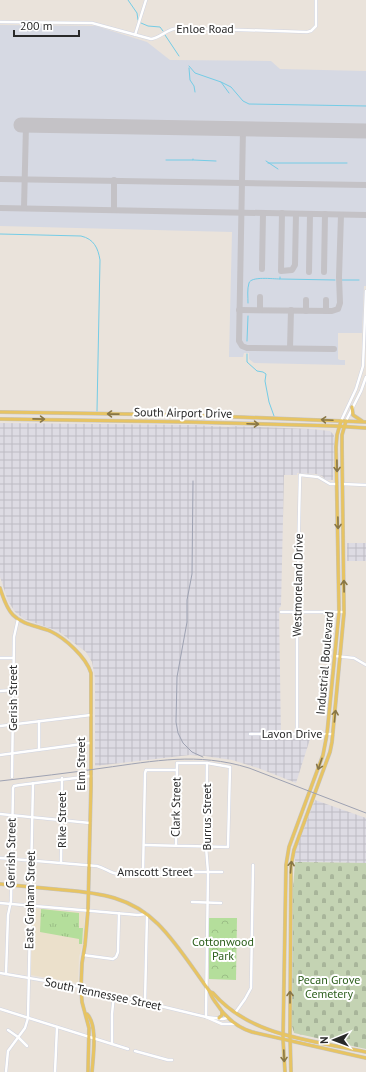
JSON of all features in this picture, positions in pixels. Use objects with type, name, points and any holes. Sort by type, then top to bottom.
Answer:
[{"type":"main road","points":[[352,407],[354,417],[365,422]]},
{"type":"main road","name":"South Airport Drive","points":[[0,412],[188,415],[365,422]]},
{"type":"main road","points":[[188,415],[188,422]]},
{"type":"main road","name":"South Airport Drive","points":[[0,419],[188,422],[366,428]]},
{"type":"main road","name":"Industrial Boulevard","points":[[285,1072],[283,1039],[287,859],[325,749],[327,734],[339,612],[337,444],[341,421]]},
{"type":"main road","name":"Industrial Boulevard","points":[[291,1072],[291,862],[330,752],[333,734],[344,612],[342,446],[346,421]]},
{"type":"main road","points":[[337,484],[342,484]]},
{"type":"main road","points":[[338,547],[343,547]]},
{"type":"main road","points":[[0,588],[8,608],[18,619]]},
{"type":"main road","name":"Elm Street","points":[[18,619],[56,634],[82,656],[88,665],[91,675],[91,776],[88,910],[81,987],[82,1002],[91,1037]]},
{"type":"main road","points":[[299,823],[304,824],[307,809],[305,805]]},
{"type":"main road","points":[[0,884],[88,892],[119,899],[133,905],[147,914],[166,932],[210,992],[235,1013],[256,1025],[290,1036],[366,1052]]},
{"type":"main road","points":[[285,947],[290,947]]},
{"type":"main road","points":[[285,963],[290,963]]},
{"type":"main road","points":[[210,992],[210,996],[227,1018],[242,1028],[252,1032],[366,1058]]},
{"type":"main road","points":[[220,1018],[222,1015],[221,1010]]},
{"type":"main road","points":[[227,1018],[234,1015],[244,1021],[252,1023]]},
{"type":"main road","points":[[242,1028],[255,1030],[257,1029],[256,1025]]},
{"type":"main road","points":[[88,1072],[91,1037]]},
{"type":"main road","points":[[91,1037],[92,1072]]},
{"type":"main road","points":[[309,1040],[309,1045]]},
{"type":"main road","points":[[324,1048],[325,1044]]},
{"type":"street","points":[[135,35],[146,0]]},
{"type":"street","name":"Enloe Road","points":[[0,22],[88,22],[153,39],[170,29],[179,28],[309,32],[315,28],[316,24],[316,0]]},
{"type":"street","name":"Industrial Boulevard","points":[[341,421],[356,389],[362,370],[366,291]]},
{"type":"street","name":"Industrial Boulevard","points":[[346,421],[361,391],[366,377]]},
{"type":"street","name":"Westmoreland Drive","points":[[297,734],[297,612],[300,475],[318,476],[330,484],[337,484]]},
{"type":"street","points":[[342,484],[366,484]]},
{"type":"street","points":[[281,612],[344,612]]},
{"type":"street","name":"Gerish Street","points":[[12,777],[13,658],[14,638],[18,619]]},
{"type":"street","points":[[335,656],[356,659],[366,665]]},
{"type":"street","points":[[0,658],[13,658]]},
{"type":"street","points":[[0,691],[13,690]]},
{"type":"street","points":[[0,726],[91,715]]},
{"type":"street","points":[[38,721],[39,750]]},
{"type":"street","name":"Lavon Drive","points":[[250,734],[333,734]]},
{"type":"street","points":[[0,755],[90,743]]},
{"type":"street","points":[[143,873],[146,770],[176,770],[176,765],[179,763],[207,762],[230,767],[228,847],[144,845]]},
{"type":"street","name":"Burrus Street","points":[[206,1017],[208,903],[206,847],[207,762]]},
{"type":"street","name":"Clark Street","points":[[176,770],[176,845]]},
{"type":"street","points":[[32,782],[91,776]]},
{"type":"street","name":"Rike Street","points":[[61,863],[62,778]]},
{"type":"street","name":"Gerrish Street","points":[[6,974],[8,915],[11,885],[13,788],[14,786],[20,784],[32,782]]},
{"type":"street","name":"East Graham Street","points":[[28,1018],[32,782]]},
{"type":"street","points":[[0,814],[90,823]]},
{"type":"street","name":"Amscott Street","points":[[0,858],[89,865],[104,868],[114,874],[222,872]]},
{"type":"street","points":[[235,1013],[245,999],[250,988],[252,865]]},
{"type":"street","points":[[192,902],[221,903]]},
{"type":"street","points":[[0,903],[147,914],[145,1002]]},
{"type":"street","points":[[83,955],[116,958],[118,952],[119,913]]},
{"type":"street","name":"South Tennessee Street","points":[[0,973],[114,994],[206,1017],[227,1018]]},
{"type":"street","points":[[112,1044],[111,1018],[114,994]]},
{"type":"street","points":[[0,1009],[128,1049]]},
{"type":"street","name":"South Tennessee Street","points":[[206,1017],[222,1024],[236,1024]]},
{"type":"street","points":[[6,1072],[8,1051],[25,1028],[28,1018]]},
{"type":"street","points":[[55,1072],[57,1027]]},
{"type":"street","points":[[8,1030],[27,1046]]},
{"type":"street","points":[[135,1050],[172,1060]]},
{"type":"shaded area","points":[[0,25],[96,26],[147,42],[170,60],[271,61],[280,69],[366,71],[366,286],[364,286],[362,333],[338,333],[338,359],[345,360],[345,365],[254,363],[249,359],[249,353],[244,353],[243,357],[229,357],[232,232],[0,226]]},
{"type":"shaded area","points":[[0,423],[233,426],[311,429],[330,431],[334,435],[333,480],[326,480],[322,476],[316,474],[297,473],[297,475],[284,475],[281,606],[279,608],[281,736],[311,736],[296,783],[258,768],[232,760],[204,756],[190,755],[95,766],[95,678],[92,662],[86,652],[58,631],[24,619],[15,612],[8,601],[0,577]]},
{"type":"shaded area","points":[[347,543],[366,543],[366,561],[347,561]]},
{"type":"shaded area","points":[[315,800],[366,818],[366,863],[295,862],[295,852]]},
{"type":"shaded area","points":[[32,908],[85,912],[83,943],[79,957],[78,983],[31,975]]},
{"type":"green space","name":"Pecan Grove Cemetery","points":[[295,862],[366,863],[366,1049],[294,1033],[292,1026],[293,889]]},
{"type":"green space","points":[[41,909],[79,913],[79,928],[83,928],[82,944],[79,944],[79,939],[40,932]]},
{"type":"green space","name":"Cottonwood Park","points":[[209,918],[237,918],[236,980],[209,979]]},
{"type":"waterway","points":[[128,0],[137,13],[138,20]]},
{"type":"waterway","points":[[141,23],[148,26],[160,27],[163,31]]},
{"type":"waterway","points":[[165,35],[179,56]]},
{"type":"waterway","points":[[189,66],[195,73],[221,82],[229,93]]},
{"type":"waterway","points":[[189,68],[190,80],[194,86],[195,92]]},
{"type":"waterway","points":[[221,82],[231,87],[243,101],[249,104],[366,106]]},
{"type":"waterway","points":[[166,160],[193,159]]},
{"type":"waterway","points":[[193,160],[216,161]]},
{"type":"waterway","points":[[266,161],[278,169]]},
{"type":"waterway","points":[[268,163],[347,163]]},
{"type":"waterway","points":[[0,234],[81,236],[89,239],[97,248],[100,260],[97,411]]},
{"type":"waterway","points":[[248,303],[248,288],[251,281],[254,279],[268,278],[280,279],[280,277]]},
{"type":"waterway","points":[[280,279],[335,280]]},
{"type":"waterway","points":[[342,280],[359,280]]},
{"type":"waterway","points":[[247,341],[248,316]]},
{"type":"waterway","points":[[247,354],[247,362],[257,371],[266,374],[265,381],[269,402],[274,416]]},
{"type":"taxiway","points":[[24,208],[26,125]]},
{"type":"taxiway","points":[[243,129],[239,341],[242,346],[247,348],[334,349]]},
{"type":"taxiway","points":[[0,179],[366,185]]},
{"type":"taxiway","points":[[114,180],[114,210]]},
{"type":"taxiway","points":[[0,208],[366,215]]},
{"type":"taxiway","points":[[262,269],[263,213]]},
{"type":"taxiway","points":[[282,213],[281,271],[292,270],[295,265],[296,214]]},
{"type":"taxiway","points":[[309,272],[310,214]]},
{"type":"taxiway","points":[[324,272],[325,214]]},
{"type":"taxiway","points":[[239,310],[332,311],[338,309],[340,303],[339,277],[341,215]]},
{"type":"taxiway","points":[[260,297],[260,310]]},
{"type":"taxiway","points":[[306,300],[306,311]]},
{"type":"taxiway","points":[[326,300],[326,311]]},
{"type":"taxiway","points":[[290,348],[291,310]]},
{"type":"runway","points":[[21,125],[366,131]]},
{"type":"railway","points":[[193,481],[192,574],[187,600],[187,622],[177,677],[176,722],[178,733],[183,743],[192,752],[203,757]]},
{"type":"railway","points":[[0,781],[176,759],[212,760],[249,768],[366,813]]}]
